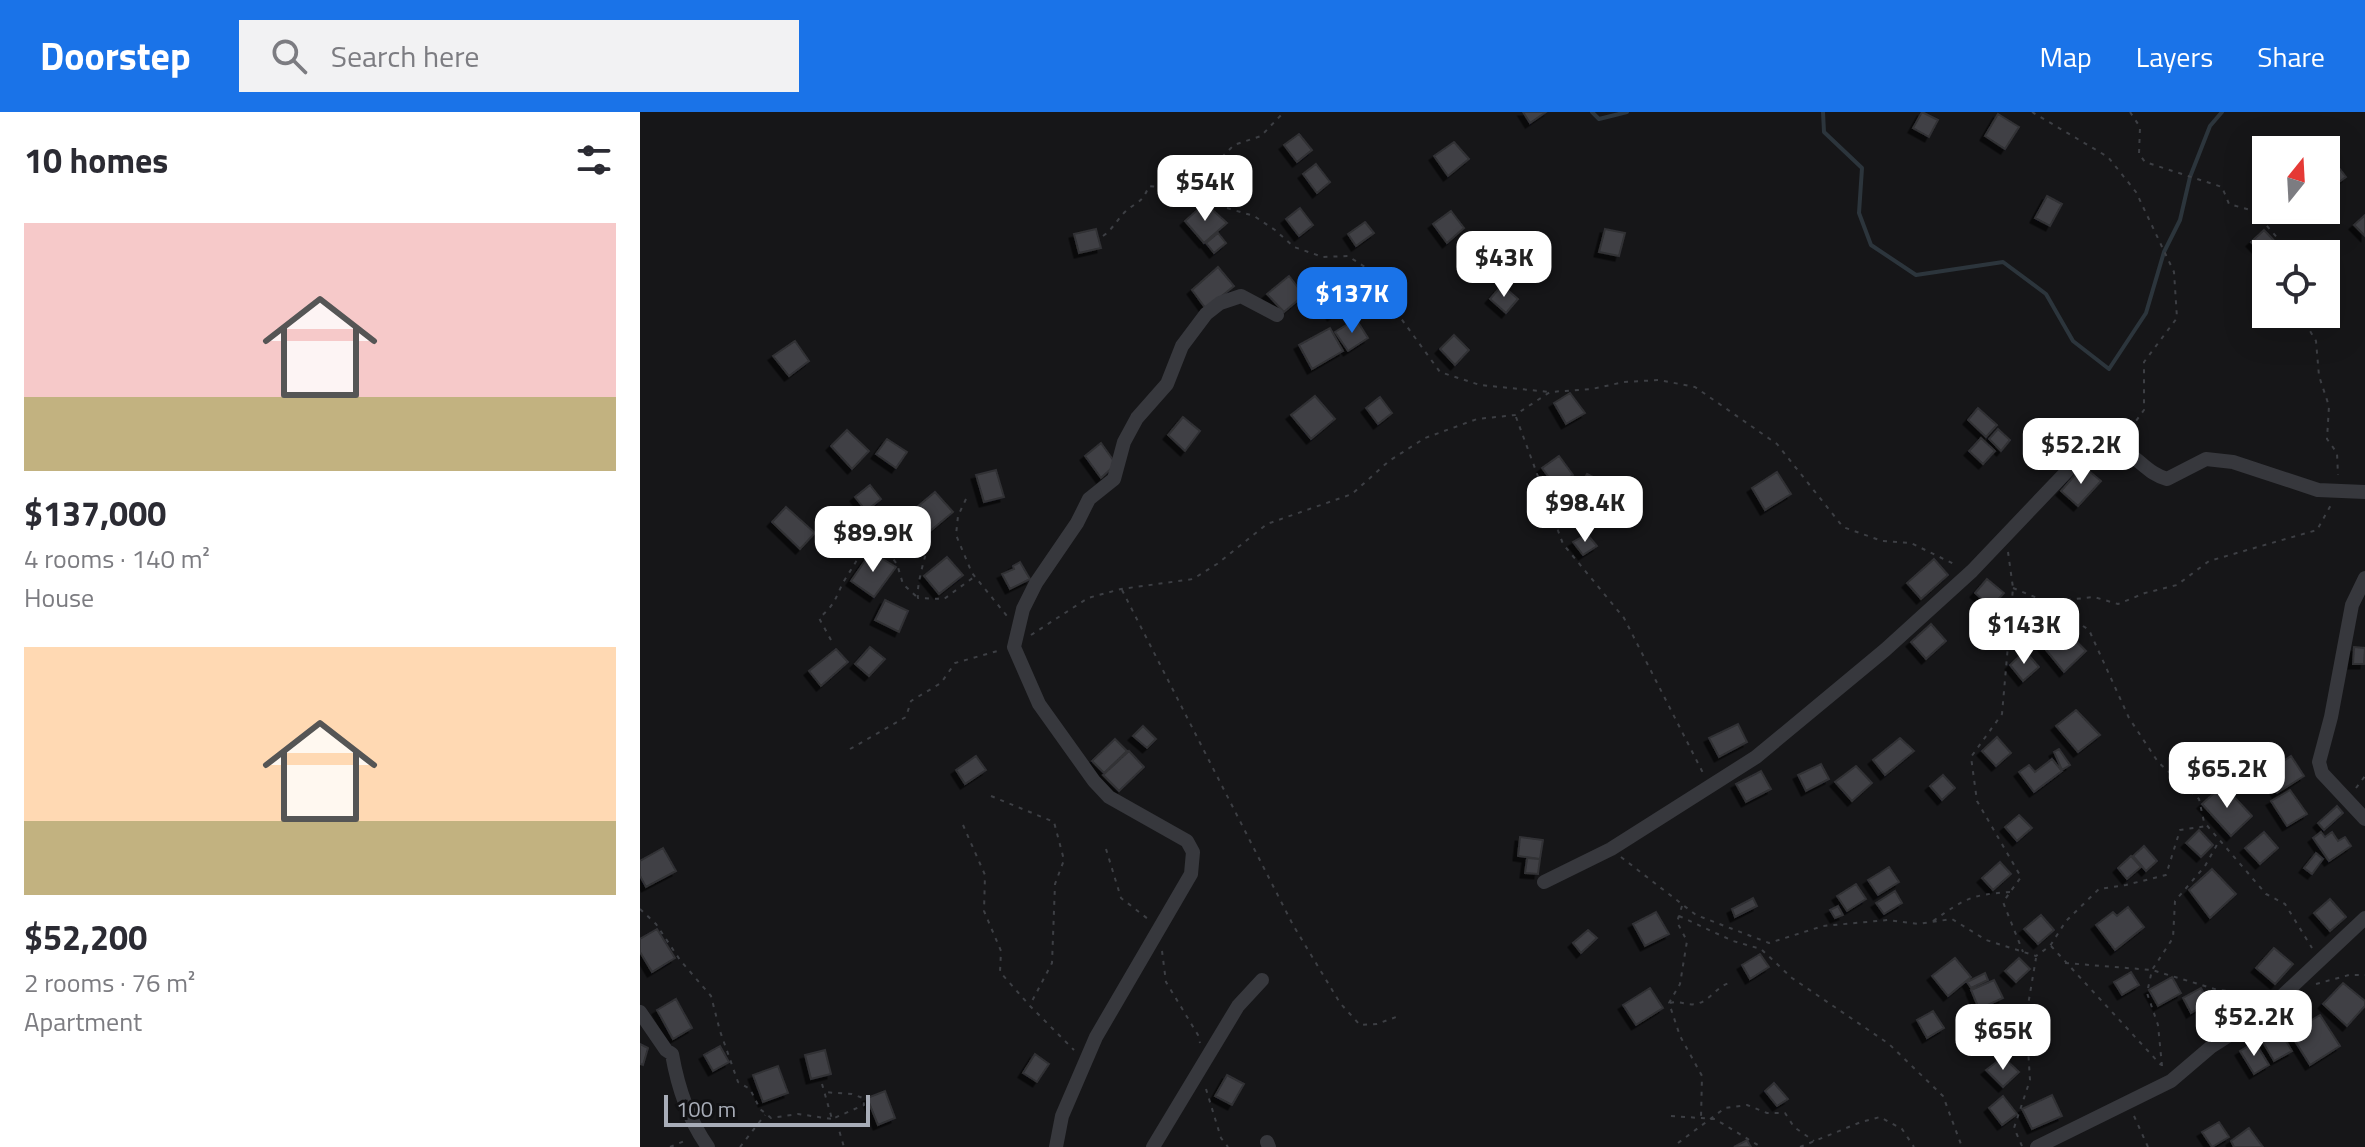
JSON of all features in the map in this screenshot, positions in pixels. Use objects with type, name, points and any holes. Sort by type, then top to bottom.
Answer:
[{"type":"street","points":[[1056,1147],[1062,1116],[1085,1060],[1191,874],[1193,852],[1187,841],[1109,797],[1094,781],[1039,704],[1014,647],[1016,631],[1036,583],[1077,523],[1089,499],[1114,479],[1124,442],[1137,418],[1167,384],[1182,346],[1206,314],[1220,303],[1241,296],[1277,315]]},
{"type":"street","points":[[1544,882],[1611,849],[1711,787],[1768,747],[1885,650],[1972,571],[2071,467],[2088,455],[2115,450],[2127,452],[2152,475],[2167,479],[2206,459],[2233,462],[2318,490],[2365,492]]},
{"type":"street","points":[[2365,578],[2352,605],[2331,717],[2319,762],[2322,773],[2365,819]]},
{"type":"street","points":[[2037,1147],[2171,1081],[2196,1058],[2265,1012],[2365,918]]},
{"type":"street","points":[[1153,1147],[1238,1006],[1262,980]]},
{"type":"street","points":[[640,1012],[672,1054],[686,1108],[708,1147]]},
{"type":"path","points":[[1166,188],[1219,160],[1234,145],[1261,136],[1284,112]]},
{"type":"path","points":[[2032,112],[2108,157],[2136,192],[2174,272],[2177,318],[2144,362],[2144,410],[2115,450]]},
{"type":"path","points":[[2130,112],[2140,127],[2139,154],[2145,162],[2222,187],[2229,204],[2254,211],[2279,240]]},
{"type":"path","points":[[1103,236],[1116,227],[1124,212],[1143,201],[1149,186],[1179,191],[1202,189],[1217,193],[1227,208],[1254,216],[1294,247],[1323,257],[1348,256],[1374,273],[1392,306],[1440,372],[1480,385],[1550,392],[1659,380],[1695,387],[1777,444],[1843,527],[1882,541],[1911,543],[1972,571]]},
{"type":"path","points":[[2047,602],[2094,597],[2118,604],[2177,585],[2209,561],[2317,530],[2339,490],[2337,453],[2327,439],[2329,406],[2319,376],[2316,341],[2308,328]]},
{"type":"path","points":[[850,749],[906,717],[911,701],[941,683],[955,663],[1014,647],[1088,598],[1121,589],[1193,579],[1267,524],[1352,494],[1389,461],[1425,438],[1477,419],[1515,415],[1550,392]]},
{"type":"path","points":[[1515,415],[1563,544],[1624,618],[1711,787]]},
{"type":"path","points":[[966,499],[958,516],[956,535],[975,576],[1005,612],[1016,631]]},
{"type":"path","points":[[831,640],[819,618],[839,597],[867,535],[880,529],[903,584],[918,598],[944,599],[975,576]]},
{"type":"path","points":[[2006,535],[2013,588],[2002,714],[1971,757],[1977,801],[2021,877],[2003,902],[2023,952]]},
{"type":"path","points":[[918,598],[916,588],[923,576],[929,543],[926,537]]},
{"type":"path","points":[[2013,588],[2047,602],[2089,630],[2129,718],[2158,762],[2199,799],[2207,826],[2266,894],[2285,904],[2319,959]]},
{"type":"path","points":[[1121,589],[1293,925],[1340,1003],[1360,1025],[1377,1024],[1396,1017]]},
{"type":"path","points":[[991,796],[1054,822],[1064,860],[1055,884],[1052,963],[1030,1006]]},
{"type":"path","points":[[963,825],[985,875],[984,911],[1001,951],[1000,972],[1085,1060]]},
{"type":"path","points":[[2023,1147],[2014,1128],[2030,1080],[2026,1017],[2036,956],[2050,946],[2066,921],[2099,889],[2166,875],[2180,830],[2207,826]]},
{"type":"path","points":[[2162,1066],[2158,1025],[2147,993],[2152,970],[2173,938],[2175,901],[2205,866],[2219,841]]},
{"type":"path","points":[[1106,849],[1121,898],[1159,927],[1166,982],[1198,1035],[1206,1091],[1221,1138],[1228,1147]]},
{"type":"path","points":[[1611,849],[1696,915],[1769,943],[1823,926],[1888,920],[1918,924],[1952,919],[1986,940],[2036,956]]},
{"type":"path","points":[[1933,922],[1960,902],[1976,895],[2010,892]]},
{"type":"path","points":[[1682,905],[1677,922],[1687,941],[1680,984],[1669,1003],[1680,1036],[1702,1076],[1701,1118]]},
{"type":"path","points":[[640,909],[656,924],[680,960],[711,996],[738,1082],[750,1089],[765,1113],[771,1118],[798,1114],[832,1119],[864,1105],[863,1098],[852,1094],[823,1092]]},
{"type":"path","points":[[1679,916],[1733,941],[1761,949],[1792,978],[1889,1044],[1943,1096],[1962,1147]]},
{"type":"path","points":[[2050,946],[2162,1066],[2171,1081]]},
{"type":"path","points":[[2065,963],[2152,970],[2218,990],[2285,995]]},
{"type":"path","points":[[2297,983],[2322,984],[2349,975],[2365,975]]},
{"type":"path","points":[[1669,1003],[1696,1004],[1711,997],[1718,987],[1729,983]]},
{"type":"path","points":[[822,1084],[844,1147]]},
{"type":"path","points":[[2129,1104],[2148,1147]]},
{"type":"path","points":[[1678,1143],[1725,1108],[1747,1105],[1767,1113],[1785,1113],[1794,1127],[1814,1141]]},
{"type":"path","points":[[742,1146],[765,1113]]},
{"type":"path","points":[[1671,1116],[1715,1119],[1761,1147]]},
{"type":"path","points":[[1800,1147],[1880,1117],[1902,1129],[1914,1147]]},
{"type":"path","points":[[670,1147],[698,1133]]},
{"type":"building","points":[[1523,112],[1546,112],[1530,123]]},
{"type":"building","points":[[1922,112],[1938,120],[1929,137],[1913,128]]},
{"type":"building","points":[[1998,114],[2019,127],[2005,149],[1985,136]]},
{"type":"building","points":[[1299,134],[1312,150],[1297,162],[1284,145]]},
{"type":"building","points":[[1454,142],[1469,159],[1448,176],[1434,156]]},
{"type":"building","points":[[1316,164],[1330,182],[1317,193],[1303,174]]},
{"type":"building","points":[[2047,196],[2062,204],[2050,226],[2035,218]]},
{"type":"building","points":[[1205,203],[1227,223],[1204,243],[1185,221]]},
{"type":"building","points":[[1300,208],[1313,225],[1299,236],[1286,219]]},
{"type":"building","points":[[1451,211],[1464,228],[1447,243],[1433,224]]},
{"type":"building","points":[[2365,215],[2365,236],[2354,225]]},
{"type":"building","points":[[1365,222],[1374,233],[1356,246],[1348,234]]},
{"type":"building","points":[[1096,229],[1101,248],[1079,253],[1074,234]]},
{"type":"building","points":[[1605,229],[1625,233],[1619,256],[1599,252]]},
{"type":"building","points":[[2264,230],[2274,240],[2253,240]]},
{"type":"building","points":[[1218,233],[1226,243],[1214,253],[1206,243]]},
{"type":"building","points":[[1218,267],[1234,286],[1206,309],[1192,290]]},
{"type":"building","points":[[1289,276],[1304,295],[1284,312],[1267,294]]},
{"type":"building","points":[[1502,285],[1518,299],[1506,313],[1490,299]]},
{"type":"building","points":[[1337,291],[1347,306],[1332,316],[1322,302]]},
{"type":"building","points":[[1356,319],[1368,338],[1348,351],[1335,332]]},
{"type":"building","points":[[1330,328],[1343,351],[1312,369],[1299,345]]},
{"type":"building","points":[[1454,335],[1469,350],[1455,365],[1440,349]]},
{"type":"building","points":[[795,341],[809,361],[789,376],[773,356]]},
{"type":"building","points":[[1570,393],[1585,413],[1566,424],[1554,403]]},
{"type":"building","points":[[1315,396],[1335,419],[1311,439],[1291,415]]},
{"type":"building","points":[[1380,397],[1392,413],[1378,424],[1366,408]]},
{"type":"building","points":[[1978,408],[1997,425],[1986,437],[1968,420]]},
{"type":"building","points":[[1183,417],[1200,431],[1185,451],[1168,435]]},
{"type":"building","points":[[1998,429],[2010,440],[2001,451],[1989,439]]},
{"type":"building","points":[[847,430],[869,451],[852,469],[831,446]]},
{"type":"building","points":[[1981,438],[1995,451],[1983,464],[1969,451]]},
{"type":"building","points":[[887,439],[907,452],[896,468],[876,454]]},
{"type":"building","points":[[1101,443],[1116,464],[1101,478],[1085,456]]},
{"type":"building","points":[[1559,456],[1573,475],[1556,487],[1542,468]]},
{"type":"building","points":[[2083,466],[2101,481],[2078,506],[2061,491]]},
{"type":"building","points":[[996,470],[1004,497],[984,502],[976,475]]},
{"type":"building","points":[[1777,472],[1791,494],[1765,510],[1752,488]]},
{"type":"building","points":[[1587,474],[1608,485],[1598,502],[1578,489]]},
{"type":"building","points":[[870,485],[881,499],[866,511],[855,497]]},
{"type":"building","points":[[935,492],[953,512],[929,532],[911,512]]},
{"type":"building","points":[[786,507],[815,533],[800,549],[772,522]]},
{"type":"building","points":[[1587,534],[1597,546],[1583,555],[1573,542]]},
{"type":"building","points":[[871,552],[896,567],[874,597],[851,581]]},
{"type":"building","points":[[947,557],[963,575],[939,594],[924,576]]},
{"type":"building","points":[[1934,559],[1948,575],[1921,599],[1907,583]]},
{"type":"building","points":[[1020,562],[1030,579],[1010,589],[1002,574],[1014,569],[1013,566]]},
{"type":"building","points":[[1987,579],[2004,593],[1991,607],[1975,593]]},
{"type":"building","points":[[885,600],[908,611],[899,632],[875,620]]},
{"type":"building","points":[[1931,624],[1946,641],[1926,659],[1911,642]]},
{"type":"building","points":[[2061,626],[2086,651],[2064,672],[2042,645]]},
{"type":"building","points":[[870,647],[885,659],[869,676],[855,664]]},
{"type":"building","points":[[2354,647],[2365,648],[2364,664],[2353,664]]},
{"type":"building","points":[[836,649],[848,662],[821,686],[809,671]]},
{"type":"building","points":[[2025,651],[2039,667],[2023,681],[2010,665]]},
{"type":"building","points":[[2076,710],[2100,735],[2078,752],[2056,726]]},
{"type":"building","points":[[1738,724],[1747,742],[1719,757],[1709,738]]},
{"type":"building","points":[[1143,726],[1156,739],[1147,748],[1133,736]]},
{"type":"building","points":[[1997,737],[2011,753],[1996,766],[1982,751]]},
{"type":"building","points":[[1900,738],[1914,751],[1885,775],[1873,760]]},
{"type":"building","points":[[1115,739],[1127,751],[1104,773],[1092,761]]},
{"type":"building","points":[[2059,749],[2070,765],[2062,770],[2054,752]]},
{"type":"building","points":[[1129,751],[1144,767],[1119,791],[1103,775]]},
{"type":"building","points":[[976,756],[986,770],[965,784],[956,770]]},
{"type":"building","points":[[2291,756],[2304,776],[2277,793],[2264,774]]},
{"type":"building","points":[[2052,759],[2062,771],[2034,792],[2019,772],[2029,765],[2035,772]]},
{"type":"building","points":[[1821,764],[1829,779],[1806,791],[1798,775]]},
{"type":"building","points":[[1856,766],[1872,783],[1852,801],[1835,782]]},
{"type":"building","points":[[1761,771],[1771,789],[1746,802],[1736,784]]},
{"type":"building","points":[[1943,775],[1955,788],[1942,800],[1930,786]]},
{"type":"building","points":[[2223,785],[2252,816],[2231,836],[2202,804]]},
{"type":"building","points":[[2290,790],[2307,814],[2287,826],[2271,801]]},
{"type":"building","points":[[2337,806],[2343,813],[2324,830],[2318,823]]},
{"type":"building","points":[[2019,815],[2032,828],[2017,841],[2005,827]]},
{"type":"building","points":[[2199,830],[2213,845],[2201,857],[2186,843]]},
{"type":"building","points":[[2264,832],[2278,848],[2260,864],[2245,848]]},
{"type":"building","points":[[2321,832],[2325,837],[2332,832],[2338,841],[2345,837],[2351,846],[2329,861],[2313,838]]},
{"type":"building","points":[[1520,837],[1543,840],[1540,859],[1518,856]]},
{"type":"building","points":[[2144,846],[2157,861],[2146,871],[2133,856]]},
{"type":"building","points":[[663,848],[676,871],[646,887],[640,876],[640,861]]},
{"type":"building","points":[[2316,853],[2323,859],[2312,874],[2304,868]]},
{"type":"building","points":[[2131,856],[2141,867],[2127,879],[2118,868]]},
{"type":"building","points":[[1527,858],[1540,859],[1538,874],[1525,873]]},
{"type":"building","points":[[2000,862],[2011,874],[1993,890],[1982,878]]},
{"type":"building","points":[[1889,867],[1899,882],[1878,895],[1868,880]]},
{"type":"building","points":[[2212,869],[2236,894],[2210,918],[2189,890]]},
{"type":"building","points":[[1856,884],[1866,899],[1847,911],[1837,896]]},
{"type":"building","points":[[1895,891],[1902,903],[1884,914],[1876,903]]},
{"type":"building","points":[[1753,898],[1757,906],[1735,917],[1732,909]]},
{"type":"building","points":[[2330,899],[2346,917],[2330,931],[2314,913]]},
{"type":"building","points":[[1838,906],[1843,915],[1835,918],[1830,910]]},
{"type":"building","points":[[2128,907],[2144,927],[2115,950],[2096,925],[2113,912],[2117,916]]},
{"type":"building","points":[[1656,912],[1669,934],[1645,946],[1633,924]]},
{"type":"building","points":[[2041,915],[2054,930],[2038,944],[2024,929]]},
{"type":"building","points":[[657,929],[675,958],[652,972],[640,952],[640,939]]},
{"type":"building","points":[[1588,930],[1597,938],[1581,953],[1573,943]]},
{"type":"building","points":[[2274,948],[2293,964],[2275,984],[2256,968]]},
{"type":"building","points":[[1760,954],[1769,967],[1750,979],[1742,965]]},
{"type":"building","points":[[1955,958],[1971,977],[1948,996],[1932,976]]},
{"type":"building","points":[[2019,958],[2030,969],[2016,982],[2005,971]]},
{"type":"building","points":[[2131,972],[2139,985],[2122,995],[2114,982]]},
{"type":"building","points":[[1985,973],[1988,980],[1971,988],[1967,982]]},
{"type":"building","points":[[2172,977],[2181,993],[2158,1006],[2149,990]]},
{"type":"building","points":[[1994,980],[2003,998],[1979,1009],[1971,990]]},
{"type":"building","points":[[2343,983],[2365,1001],[2365,1006],[2347,1026],[2323,1004]]},
{"type":"building","points":[[1650,988],[1663,1008],[1636,1025],[1623,1005]]},
{"type":"building","points":[[2201,988],[2209,1002],[2191,1013],[2183,998]]},
{"type":"building","points":[[676,999],[692,1028],[673,1039],[657,1010]]},
{"type":"building","points":[[1933,1011],[1944,1028],[1927,1038],[1917,1020]]},
{"type":"building","points":[[2320,1015],[2340,1046],[2310,1065],[2290,1033]]},
{"type":"building","points":[[2279,1029],[2292,1051],[2274,1061],[2261,1039]]},
{"type":"building","points":[[2255,1042],[2269,1065],[2254,1074],[2240,1051]]},
{"type":"building","points":[[640,1044],[648,1048],[643,1065],[640,1064]]},
{"type":"building","points":[[720,1046],[729,1062],[713,1071],[704,1055]]},
{"type":"building","points":[[825,1050],[831,1074],[811,1079],[805,1055]]},
{"type":"building","points":[[1035,1054],[1049,1064],[1037,1082],[1023,1073]]},
{"type":"building","points":[[2003,1057],[2019,1072],[2003,1087],[1986,1070]]},
{"type":"building","points":[[778,1066],[788,1093],[763,1102],[753,1075]]},
{"type":"building","points":[[1227,1075],[1244,1084],[1232,1105],[1215,1096]]},
{"type":"building","points":[[1774,1083],[1788,1099],[1777,1106],[1765,1091]]},
{"type":"building","points":[[885,1091],[895,1118],[878,1125],[867,1098]]},
{"type":"building","points":[[2052,1095],[2062,1116],[2032,1129],[2022,1109]]},
{"type":"building","points":[[2003,1096],[2017,1114],[2002,1125],[1989,1108]]},
{"type":"building","points":[[2219,1122],[2229,1137],[2212,1147],[2202,1132]]},
{"type":"building","points":[[2249,1128],[2263,1147],[2234,1147],[2231,1141]]},
{"type":"building","points":[[1747,1140],[1751,1147],[1734,1147]]},
{"type":"waterway","points":[[1592,112],[1599,119],[1627,112]]},
{"type":"waterway","points":[[1823,112],[1824,132],[1862,168],[1859,213],[1871,245],[1916,275],[2003,262],[2046,294],[2073,341],[2109,369],[2146,313],[2164,252],[2180,220],[2190,177],[2210,126],[2222,112]]}]
